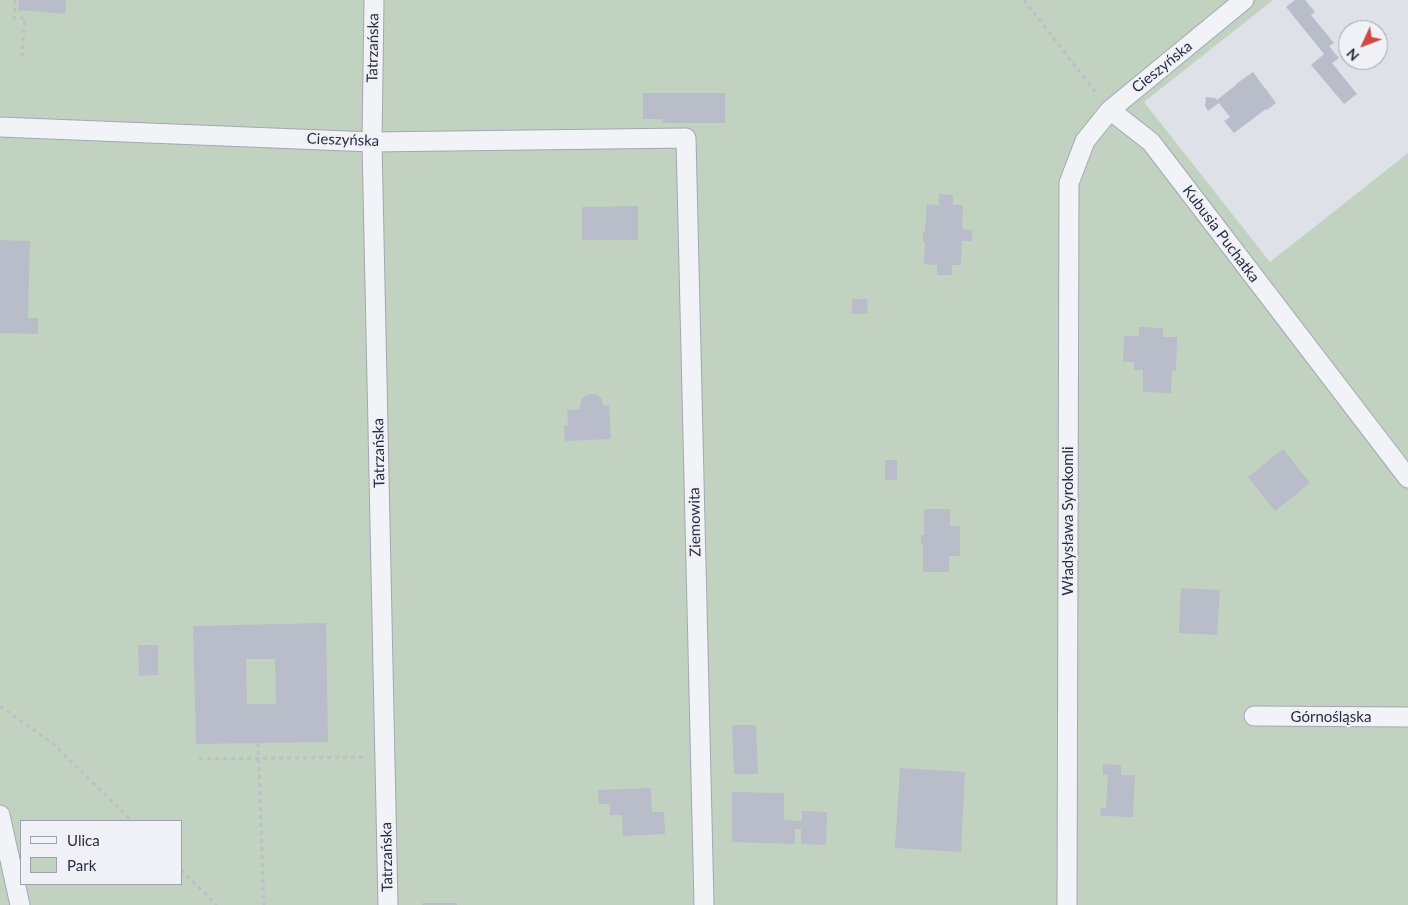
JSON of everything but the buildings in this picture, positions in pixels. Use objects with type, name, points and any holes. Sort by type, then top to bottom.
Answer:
[{"type":"street","name":"Tatrzańska","points":[[374,0],[372,142],[388,905]]},
{"type":"street","name":"Cieszyńska","points":[[1085,141],[1110,110],[1244,0]]},
{"type":"street","name":"Kubusia Puchatka","points":[[1110,110],[1151,142],[1408,478]]},
{"type":"street","name":"Cieszyńska","points":[[0,127],[372,142],[686,138]]},
{"type":"street","name":"Ziemowita","points":[[686,138],[704,905]]},
{"type":"street","name":"Władysława Syrokomli","points":[[1066,905],[1069,183],[1085,141]]},
{"type":"street","name":"Górnośląska","points":[[1254,716],[1408,717]]},
{"type":"street","points":[[0,816],[20,905]]},
{"type":"path","points":[[15,0],[14,18],[25,18],[22,56]]},
{"type":"path","points":[[1024,0],[1110,110]]},
{"type":"path","points":[[0,706],[52,743],[131,820]]},
{"type":"path","points":[[258,743],[264,905]]},
{"type":"path","points":[[200,759],[385,757]]},
{"type":"path","points":[[182,871],[218,905]]},
{"type":"green space","points":[[0,0],[1273,0],[1144,102],[1270,262],[1408,153],[1408,905],[0,905]]}]
